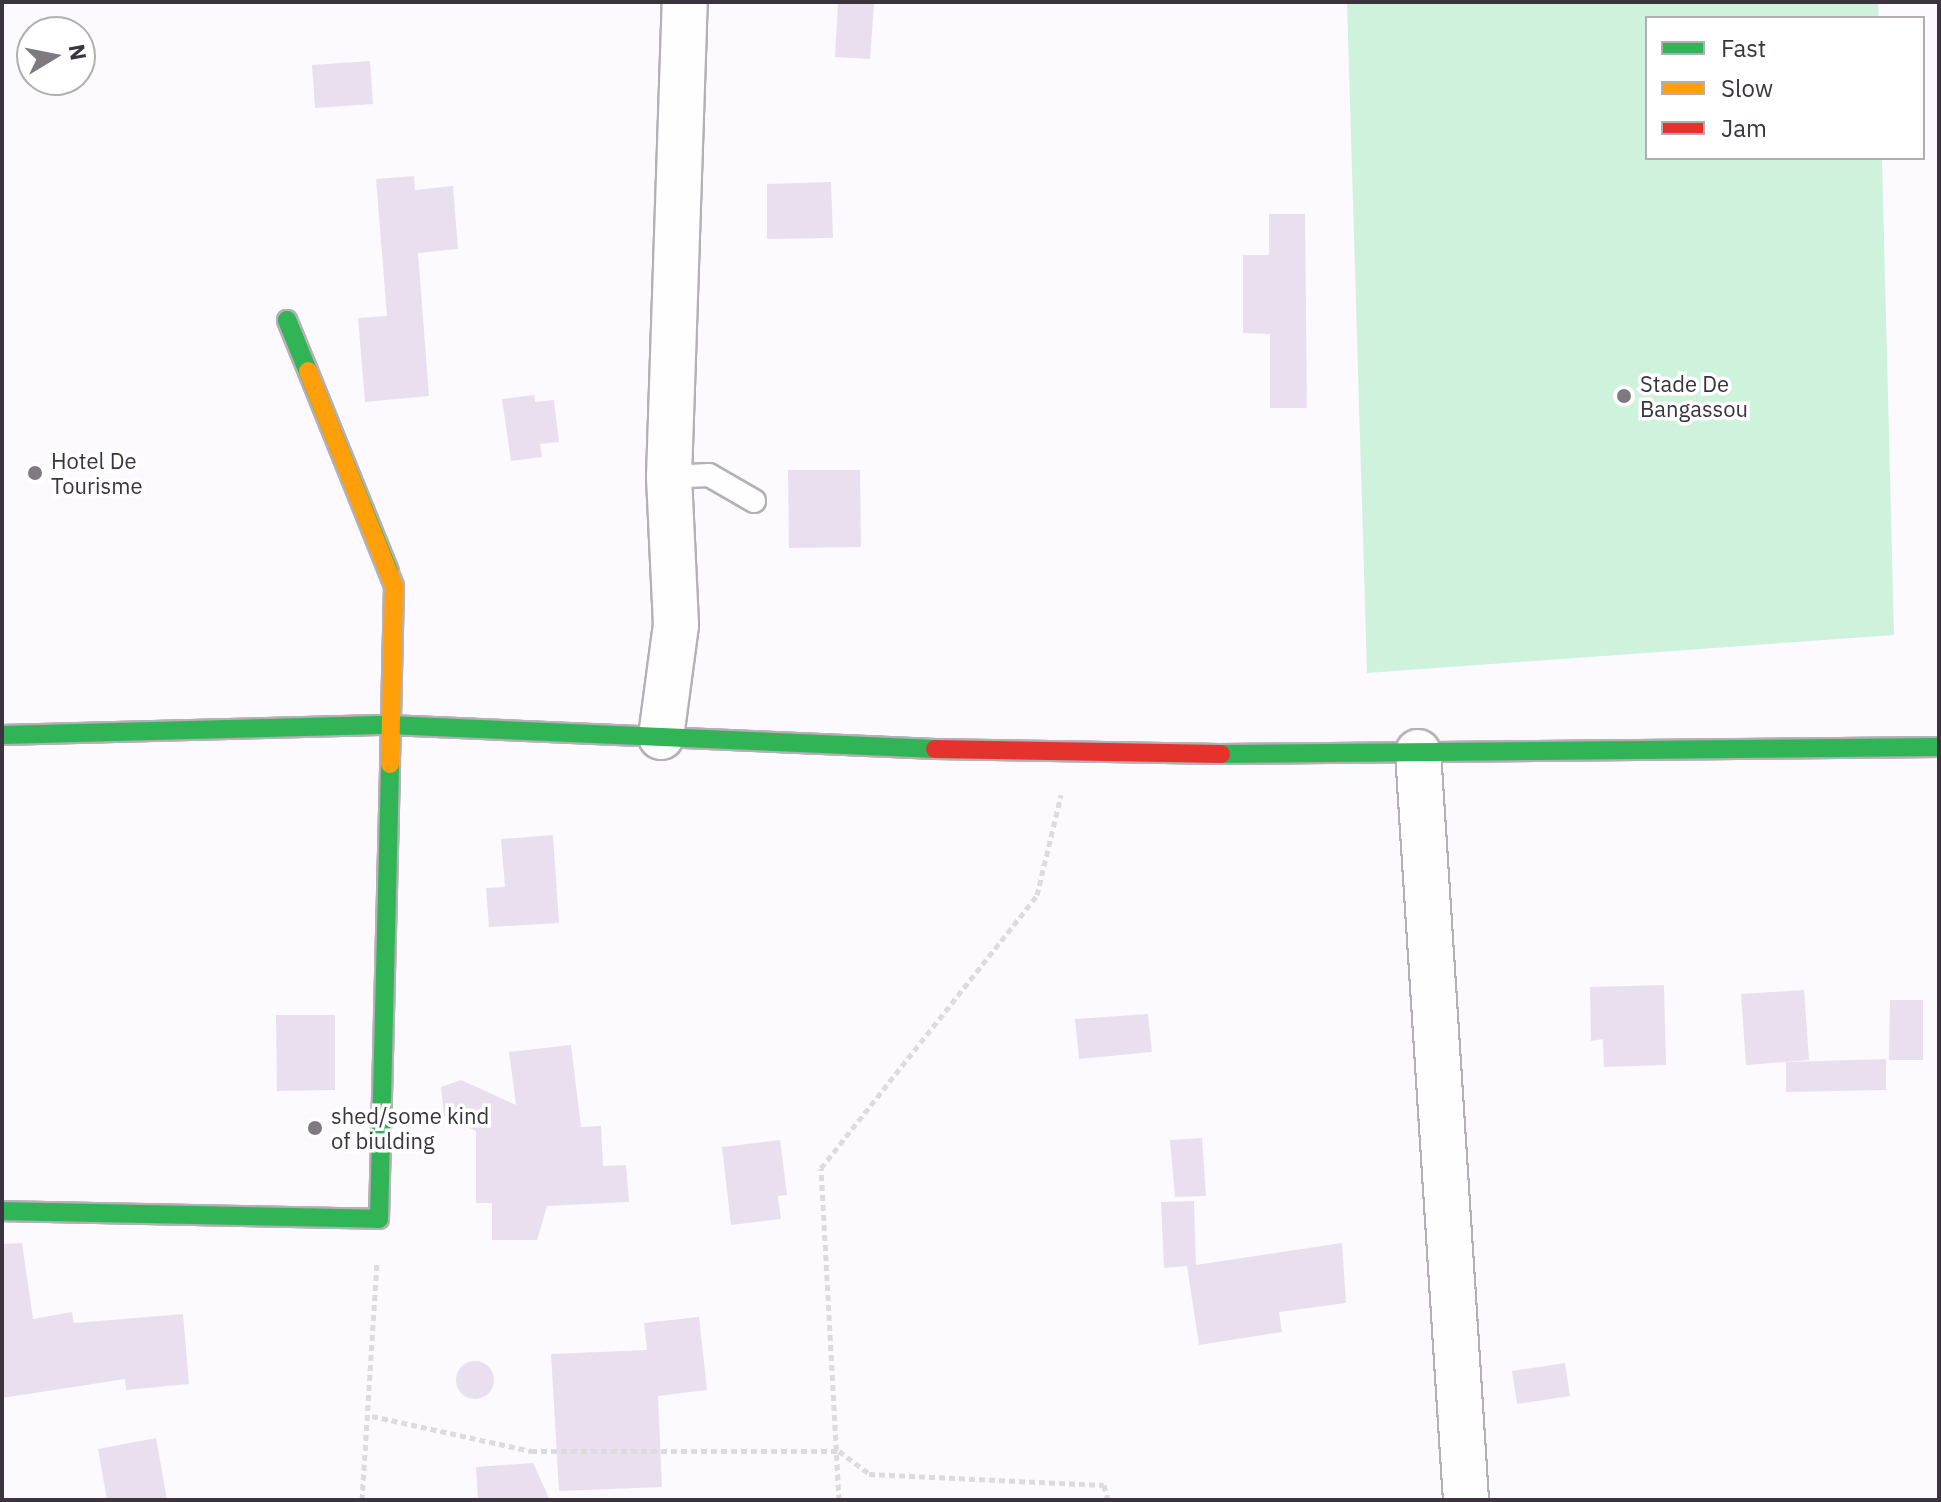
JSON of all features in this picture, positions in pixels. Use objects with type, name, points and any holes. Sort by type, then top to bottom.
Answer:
[{"type":"main road","points":[[2,1211],[379,1219],[394,586],[287,320]]},
{"type":"main road","points":[[299,350],[389,571]]},
{"type":"main road","points":[[2,735],[389,725],[1071,755],[1939,747]]},
{"type":"street","points":[[661,737],[676,625],[669,477],[685,2]]},
{"type":"street","points":[[1418,752],[1466,1500]]},
{"type":"lane","points":[[669,477],[709,475],[754,501]]},
{"type":"path","points":[[839,1500],[839,1451],[821,1168],[1037,895],[1071,755]]},
{"type":"path","points":[[362,1500],[372,1416],[379,1219]]},
{"type":"path","points":[[372,1416],[531,1451],[839,1451],[869,1474],[1104,1485],[1108,1500]]},
{"type":"green space","name":"Stade De Bangassou","points":[[1347,2],[1878,2],[1879,16],[1645,16],[1645,160],[1882,160],[1894,635],[1367,673]]},
{"type":"building","points":[[838,2],[874,4],[870,59],[835,57]]},
{"type":"building","points":[[370,61],[373,104],[315,108],[312,65]]},
{"type":"building","points":[[414,176],[415,190],[453,186],[458,249],[418,253],[429,396],[365,402],[358,318],[387,316],[376,179]]},
{"type":"building","points":[[831,182],[833,238],[767,239],[767,184]]},
{"type":"building","points":[[1269,214],[1305,214],[1307,408],[1270,408],[1270,334],[1243,333],[1243,255],[1269,255]]},
{"type":"building","points":[[534,395],[535,402],[554,400],[559,442],[540,444],[542,457],[511,461],[502,399]]},
{"type":"building","points":[[788,470],[860,470],[861,547],[789,548]]},
{"type":"building","points":[[553,835],[559,923],[489,927],[486,888],[505,887],[501,839]]},
{"type":"building","points":[[1664,985],[1666,1065],[1604,1067],[1603,1039],[1591,1041],[1590,987]]},
{"type":"building","points":[[1804,990],[1809,1060],[1746,1065],[1741,994]]},
{"type":"building","points":[[1890,1000],[1923,1000],[1923,1060],[1889,1060]]},
{"type":"building","points":[[1148,1014],[1152,1052],[1079,1059],[1075,1019]]},
{"type":"building","points":[[276,1015],[335,1015],[335,1090],[277,1091]]},
{"type":"building","points":[[571,1045],[581,1127],[601,1126],[603,1166],[626,1165],[629,1202],[547,1206],[537,1240],[492,1240],[492,1203],[476,1203],[476,1131],[444,1116],[441,1087],[461,1080],[516,1105],[509,1052]]},
{"type":"building","points":[[1886,1059],[1886,1090],[1786,1092],[1786,1062]]},
{"type":"building","points":[[1202,1138],[1206,1196],[1175,1197],[1170,1140]]},
{"type":"building","points":[[780,1140],[787,1195],[778,1196],[781,1219],[731,1225],[722,1147]]},
{"type":"building","points":[[1194,1201],[1196,1265],[1342,1243],[1346,1303],[1279,1312],[1282,1332],[1199,1345],[1187,1266],[1164,1268],[1161,1202]]},
{"type":"building","points":[[22,1243],[33,1319],[72,1312],[74,1323],[183,1314],[189,1384],[126,1390],[125,1379],[2,1398],[2,1244]]},
{"type":"building","points":[[699,1317],[707,1390],[658,1396],[662,1487],[559,1491],[551,1354],[647,1350],[644,1323]]},
{"type":"building","points":[[475,1361],[489,1366],[494,1380],[489,1394],[475,1399],[461,1394],[456,1380],[461,1366]]},
{"type":"building","points":[[1565,1363],[1570,1396],[1517,1404],[1512,1371]]},
{"type":"building","points":[[156,1438],[167,1500],[107,1500],[98,1449]]},
{"type":"building","points":[[533,1463],[550,1500],[478,1500],[476,1467]]},
{"type":"traffic: fast","points":[[308,371],[287,320],[389,571]]},
{"type":"traffic: fast","points":[[2,735],[389,725],[935,749]]},
{"type":"traffic: fast","points":[[1221,754],[1939,747]]},
{"type":"traffic: fast","points":[[2,1211],[379,1219],[390,764]]},
{"type":"traffic: slow","points":[[308,371],[394,586],[390,764]]},
{"type":"traffic: jam","points":[[935,749],[1221,754]]},
{"type":"place","name":"Stade De Bangassou","points":[[1624,396]]},
{"type":"place","name":"Hotel De Tourisme","points":[[35,473]]},
{"type":"place","name":"shed/some kind of biulding","points":[[315,1128]]}]
